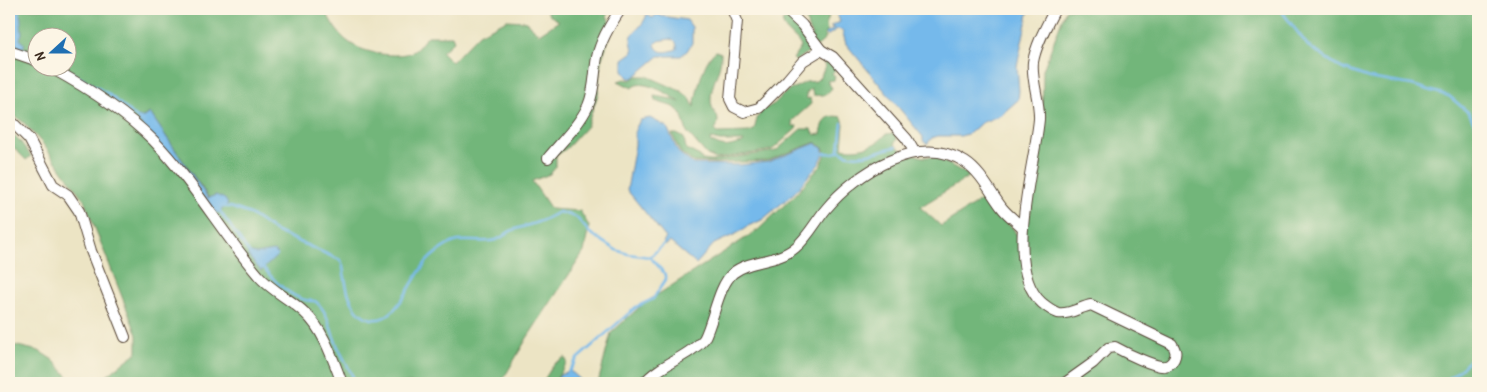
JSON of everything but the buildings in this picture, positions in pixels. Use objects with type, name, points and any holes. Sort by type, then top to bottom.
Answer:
[{"type":"street","points":[[548,158],[580,120],[588,105],[594,85],[597,56],[603,38],[621,9]]},
{"type":"street","points":[[732,9],[737,22],[730,99],[734,107],[744,112],[759,108],[803,61],[821,50]]},
{"type":"street","points":[[785,9],[802,24],[821,50],[833,57],[907,139],[915,153]]},
{"type":"street","points":[[1055,9],[1034,62],[1039,117],[1022,228],[1024,273],[1031,290],[1053,311],[1066,313],[1091,305],[1172,344],[1176,351],[1175,358],[1171,363],[1165,366],[1157,366],[1115,347],[1108,348],[1092,363],[1065,383]]},
{"type":"street","points":[[9,51],[28,58]]},
{"type":"street","points":[[69,78],[87,88],[126,116],[154,141],[177,168],[259,277],[313,321],[342,383]]},
{"type":"street","points":[[9,119],[29,139],[53,185],[68,195],[79,212],[91,251],[125,337]]},
{"type":"street","points":[[644,383],[674,360],[700,344],[704,339],[721,294],[734,272],[786,254],[797,247],[827,208],[861,176],[882,164],[915,153],[938,151],[954,156],[977,172],[1004,210],[1022,228]]},
{"type":"green space","points":[[20,9],[325,9],[335,28],[346,40],[363,50],[380,54],[405,54],[414,51],[428,36],[452,36],[454,41],[442,52],[452,62],[479,34],[507,20],[525,21],[539,34],[559,21],[549,15],[546,9],[628,9],[623,14],[608,11],[607,16],[613,28],[601,61],[598,94],[587,126],[567,148],[556,156],[556,167],[550,174],[532,181],[551,209],[580,211],[589,226],[584,252],[527,338],[501,383],[98,383],[137,352],[137,335],[84,200],[43,144],[23,122],[9,112],[9,44],[20,39]],"holes":[[[150,113],[209,198],[216,195],[216,214],[141,118]]]},
{"type":"green space","points":[[804,9],[831,10],[826,25],[827,31],[824,34],[826,38],[796,61],[793,59],[801,47],[797,40],[785,29],[782,21],[789,18],[796,24],[800,33],[813,36],[808,28]]},
{"type":"green space","points":[[1066,9],[1478,9],[1478,383],[598,383],[611,333],[643,304],[758,230],[796,194],[821,165],[825,156],[824,149],[816,142],[767,161],[693,162],[680,152],[672,134],[677,134],[684,138],[686,149],[700,156],[702,160],[712,161],[776,151],[801,129],[811,129],[815,135],[821,134],[823,125],[829,117],[842,117],[844,124],[842,148],[866,147],[877,142],[886,134],[895,133],[897,139],[894,144],[903,151],[923,157],[936,157],[970,176],[920,207],[941,226],[986,197],[1016,234],[1024,234],[1030,214],[1042,147],[1043,70]]},
{"type":"green space","points":[[716,51],[721,53],[720,65],[711,95],[712,106],[718,118],[715,131],[717,133],[749,132],[754,130],[761,111],[774,104],[786,92],[806,82],[816,81],[821,76],[825,67],[823,60],[828,57],[835,63],[835,70],[832,73],[835,76],[834,80],[827,81],[832,88],[826,94],[813,95],[811,88],[806,94],[807,99],[810,98],[811,104],[792,121],[793,126],[797,126],[796,129],[772,150],[716,159],[707,155],[687,132],[681,113],[674,107],[655,101],[654,96],[680,102],[656,88],[636,85],[632,88],[618,81],[630,80],[637,76],[647,76],[681,91],[690,98],[694,107],[701,76],[711,55]],"holes":[[[711,139],[744,141],[743,143],[726,146],[720,146],[710,141]]]},
{"type":"green space","points":[[9,130],[31,156],[26,160],[9,143]]},
{"type":"green space","points":[[9,344],[39,351],[53,360],[74,383],[9,383]]},
{"type":"green space","points":[[565,357],[567,362],[554,383],[542,383],[554,364]]},
{"type":"water","points":[[9,9],[20,9],[22,33],[20,39],[25,45],[19,49],[14,41],[9,44]]},
{"type":"water","points":[[836,9],[1029,9],[1017,66],[1018,100],[1001,115],[981,123],[970,133],[961,136],[938,136],[932,138],[927,144],[846,44],[842,30],[837,29],[827,36],[825,34],[833,29],[831,26],[840,22]]},
{"type":"water","points":[[647,14],[652,18],[658,14],[687,20],[692,27],[692,43],[681,56],[659,56],[633,78],[628,78],[623,70],[623,59],[633,52],[631,37]],"holes":[[[672,40],[676,42],[677,49],[667,52],[658,50],[656,47],[655,44],[658,41]]]},
{"type":"water","points":[[150,113],[208,198],[216,195],[225,199],[228,204],[217,214],[136,119],[138,117],[145,117]]},
{"type":"water","points":[[650,118],[667,127],[678,152],[693,164],[740,165],[768,162],[816,143],[823,149],[823,156],[819,164],[793,194],[762,220],[714,244],[696,264],[670,242],[666,245],[663,242],[666,238],[627,190],[635,145],[635,130],[640,120]]},
{"type":"water","points":[[274,251],[278,255],[261,271],[248,256],[248,252],[256,254]]},
{"type":"water","points":[[569,371],[584,383],[555,383],[560,375]]},
{"type":"waterway","points":[[1280,9],[1308,46],[1341,68],[1369,78],[1412,85],[1449,96],[1469,113],[1478,131]]},
{"type":"waterway","points":[[20,46],[28,51]]},
{"type":"waterway","points":[[78,77],[107,93],[138,119]]},
{"type":"waterway","points":[[839,150],[842,123]]},
{"type":"waterway","points":[[820,153],[833,153],[839,150],[845,154],[859,156],[896,147]]},
{"type":"waterway","points":[[221,207],[230,207],[250,214],[275,231],[340,260],[352,303],[360,313],[372,319],[390,314],[398,306],[430,258],[451,243],[496,240],[511,231],[541,221],[559,212],[576,217],[590,233],[616,250],[650,257],[666,275],[666,279],[653,299],[636,307],[577,359],[568,373]]},
{"type":"waterway","points":[[219,210],[250,254]]},
{"type":"waterway","points":[[650,257],[665,243]]},
{"type":"waterway","points":[[263,267],[273,279],[292,295],[315,301],[320,305],[356,383]]},
{"type":"waterway","points":[[1443,383],[1462,368],[1478,351]]}]
